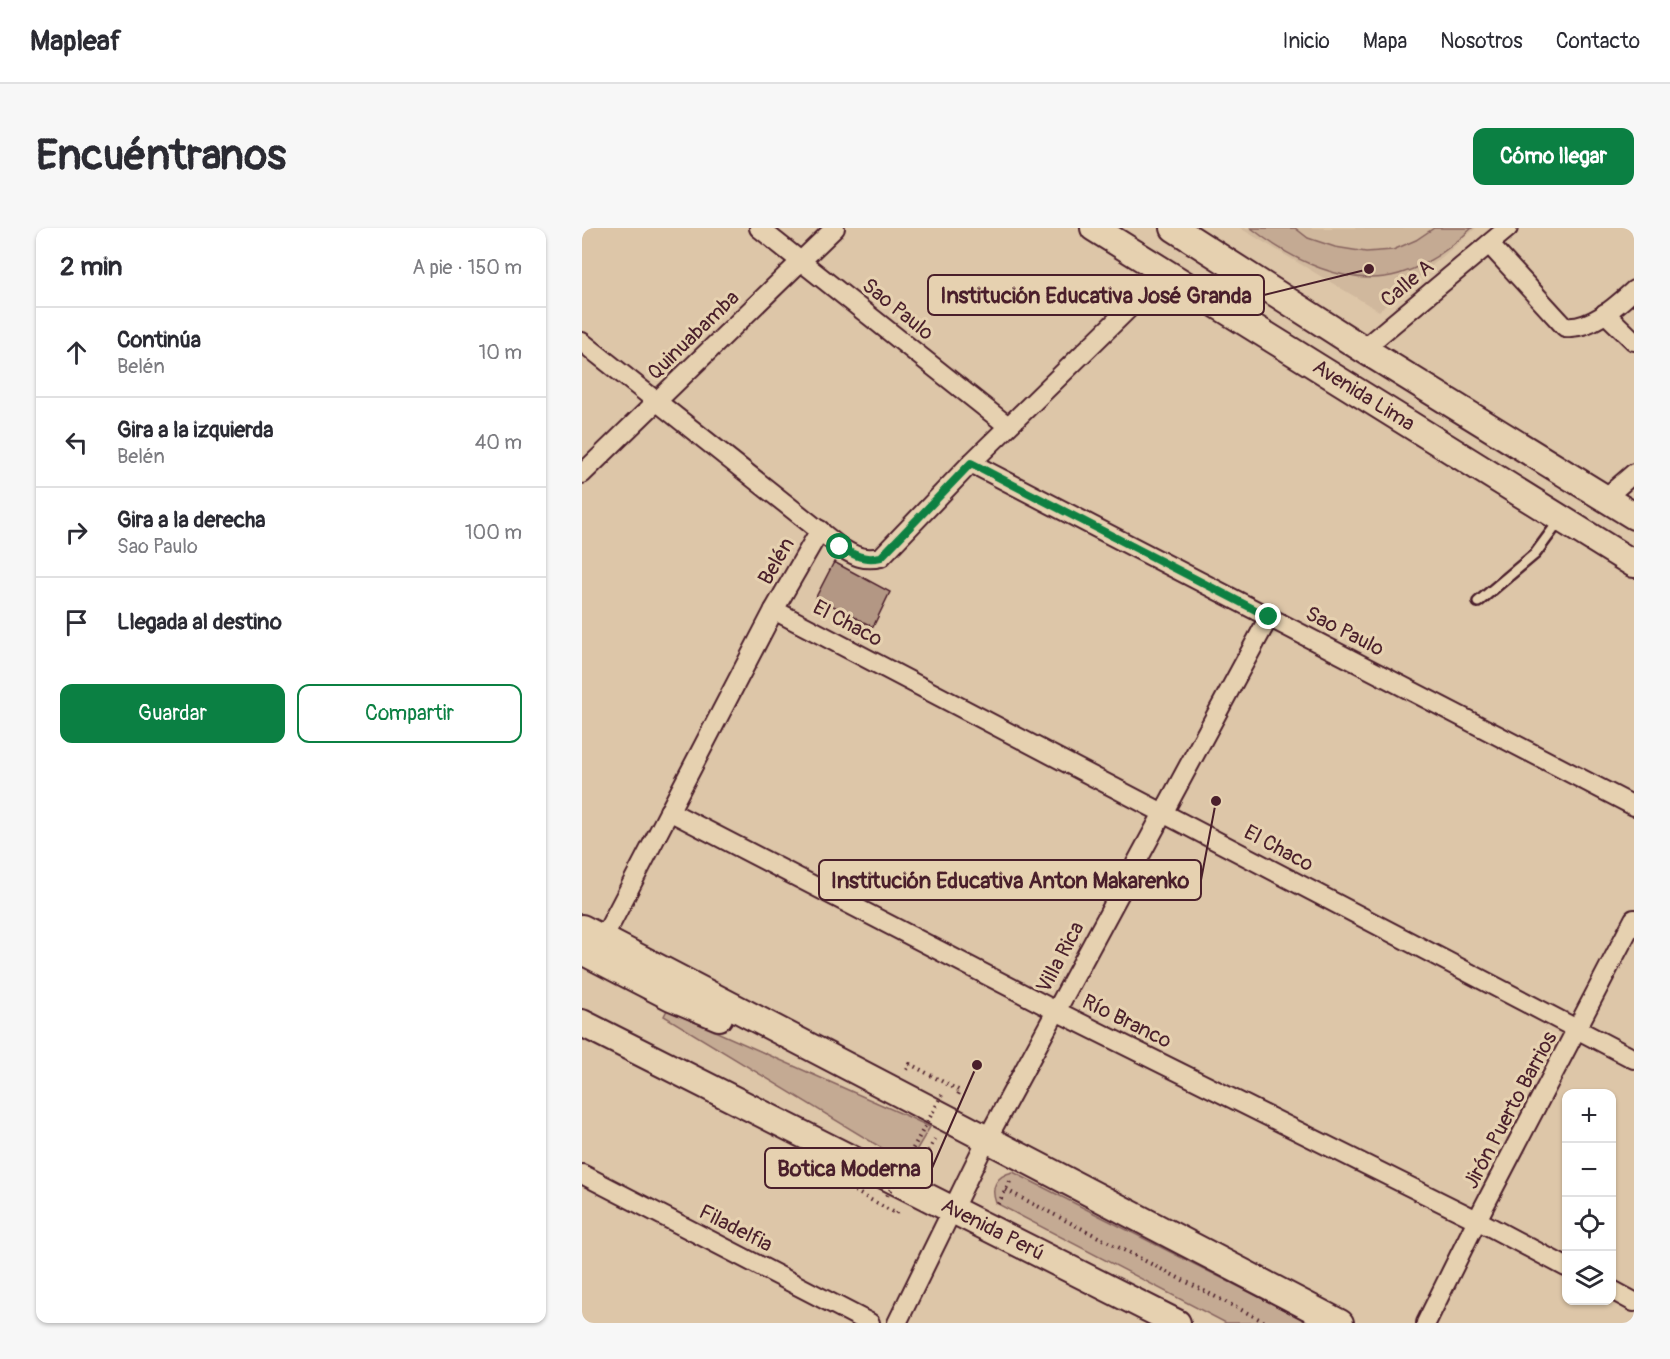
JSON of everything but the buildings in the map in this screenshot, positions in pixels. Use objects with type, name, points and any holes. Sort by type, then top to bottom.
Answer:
[{"type":"main road","name":"Avenida Lima","points":[[1094,228],[1634,564]]},
{"type":"main road","name":"Avenida Lima","points":[[1174,228],[1363,349],[1634,516]]},
{"type":"main road","points":[[589,939],[905,1084],[987,1139],[1340,1323]]},
{"type":"main road","name":"Avenida Perú","points":[[582,1011],[614,1040]]},
{"type":"main road","name":"Avenida Perú","points":[[582,1023],[1177,1323]]},
{"type":"street","name":"Sao Paulo","points":[[759,228],[1008,426]]},
{"type":"street","name":"Quinuabamba","points":[[582,474],[835,228]]},
{"type":"street","name":"Calle A","points":[[1363,349],[1508,228]]},
{"type":"street","points":[[1489,244],[1565,327],[1583,326],[1605,313],[1634,290]]},
{"type":"street","name":"Belén","points":[[589,939],[669,811],[774,610],[820,530],[856,557],[870,560],[881,557],[1008,426],[1166,272]]},
{"type":"street","points":[[1605,313],[1634,341]]},
{"type":"street","points":[[582,342],[820,530]]},
{"type":"street","name":"Sao Paulo","points":[[971,463],[1634,806]]},
{"type":"street","points":[[1605,498],[1634,472]]},
{"type":"street","name":"El Chaco","points":[[774,610],[1634,1059]]},
{"type":"street","name":"Villa Rica","points":[[897,1323],[987,1139],[1269,617]]},
{"type":"street","name":"Río Branco","points":[[669,811],[1056,1011],[1477,1220],[1562,1265]]},
{"type":"street","name":"Jirón Puerto Barrios","points":[[1426,1323],[1477,1220],[1634,919]]},
{"type":"street","name":"Filadelfia","points":[[582,1174],[870,1323]]},
{"type":"street","points":[[1616,1293],[1634,1302]]},
{"type":"lane","points":[[1478,602],[1535,554],[1562,518]]},
{"type":"path","points":[[905,1084],[910,1064],[960,1091]]},
{"type":"path","points":[[887,1196],[942,1095]]},
{"type":"path","points":[[919,1170],[939,1132]]},
{"type":"path","points":[[999,1204],[1015,1173]]},
{"type":"path","points":[[847,1187],[897,1214]]},
{"type":"path","points":[[1006,1190],[1268,1323]]},
{"type":"shaded area","points":[[1240,228],[1476,228],[1379,311]]},
{"type":"shaded area","points":[[1251,228],[1295,228],[1308,238],[1335,247],[1366,252],[1393,250],[1416,240],[1434,228],[1472,228],[1447,249],[1409,271],[1380,278],[1360,278],[1320,268],[1302,260]]},
{"type":"shaded area","points":[[667,1010],[930,1127],[908,1164],[664,1016]]},
{"type":"shaded area","points":[[1013,1172],[1310,1323],[1226,1323],[996,1203],[994,1187],[996,1183],[1002,1176]]},
{"type":"place","name":"Institución Educativa José Granda","points":[[1369,269]]},
{"type":"place","name":"Institución Educativa Anton Makarenko","points":[[1216,801]]},
{"type":"place","name":"Botica Moderna","points":[[977,1065]]},
{"type":"route","points":[[840,547],[856,557],[870,560],[881,557],[971,463],[1269,617]]}]
